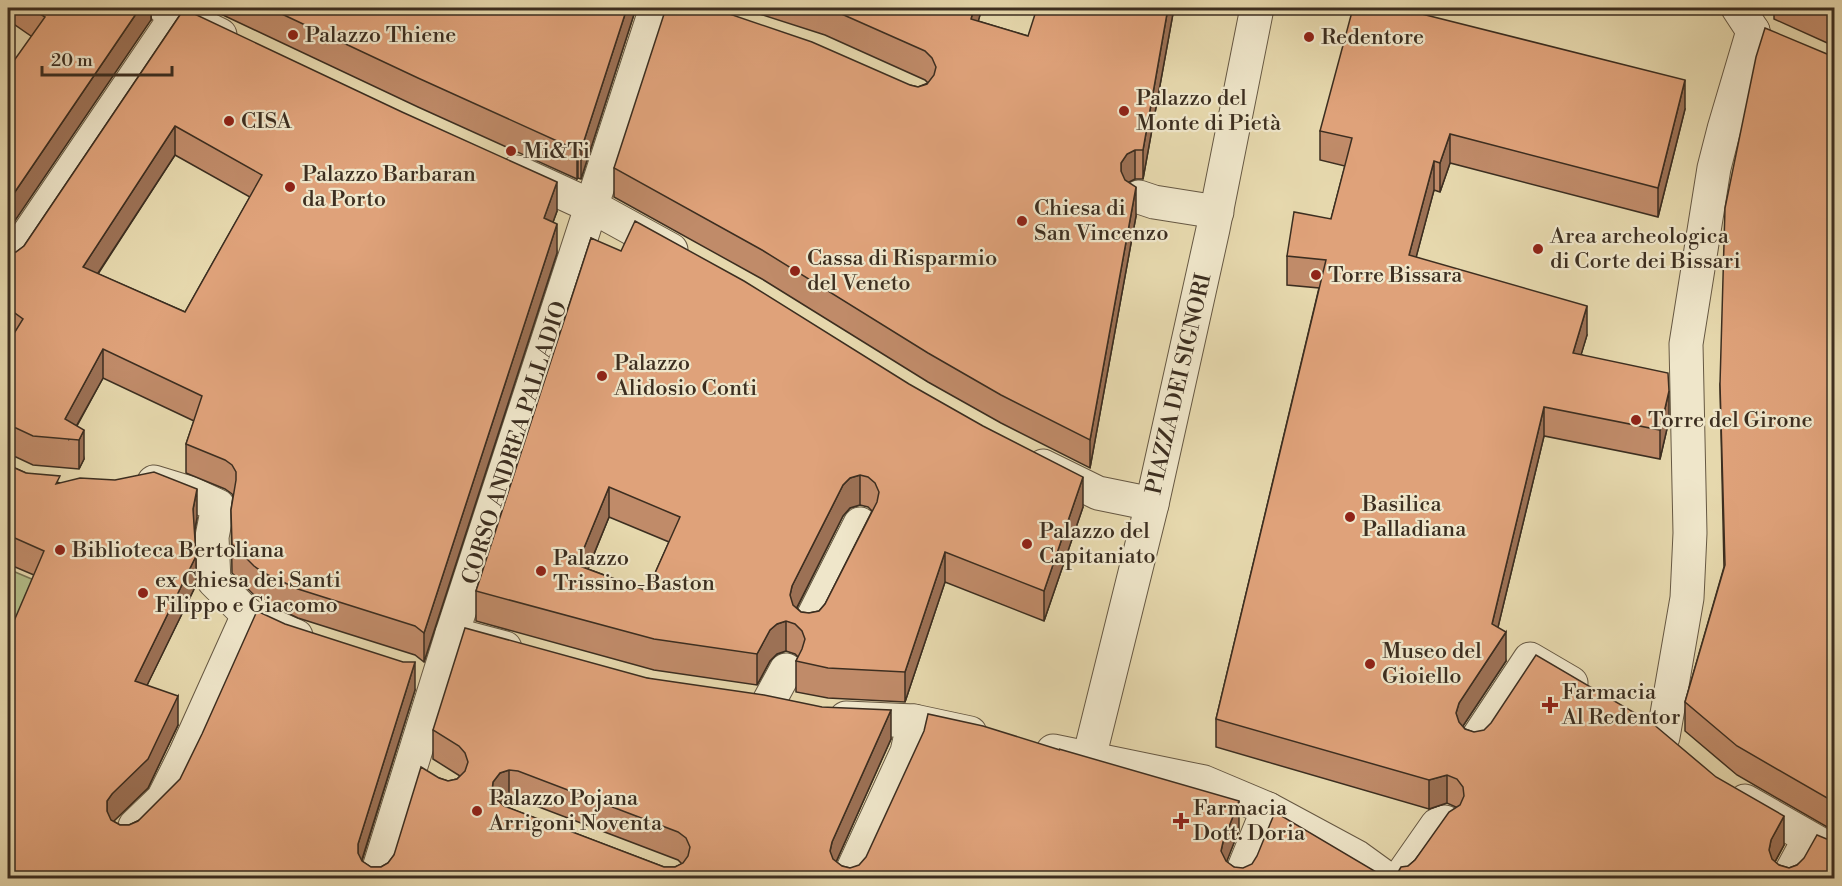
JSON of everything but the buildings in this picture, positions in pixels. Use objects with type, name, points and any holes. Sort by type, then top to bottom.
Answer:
[{"type":"street","name":"CORSO ANDREA PALLADIO","points":[[376,879],[410,767],[431,680],[452,634],[656,8]]},
{"type":"street","name":"PIAZZA DEI SIGNORI","points":[[1089,758],[1152,504],[1217,212],[1257,8]]},
{"type":"street","points":[[8,264],[171,11],[251,49]]},
{"type":"street","points":[[1663,736],[1687,598],[1690,533],[1686,345],[1714,168],[1746,19],[1784,44]]},
{"type":"street","points":[[495,163],[591,206],[692,262]]},
{"type":"street","points":[[1139,197],[1154,202],[1217,212]]},
{"type":"street","points":[[1013,451],[1098,494],[1152,504]]},
{"type":"street","points":[[122,489],[156,481],[219,506],[212,537],[214,581],[248,615],[291,635],[323,645]]},
{"type":"street","points":[[809,625],[860,524]]},
{"type":"street","points":[[125,836],[163,799],[186,755],[248,615]]},
{"type":"street","points":[[452,634],[529,655]]},
{"type":"street","points":[[1475,742],[1530,659],[1601,701]]},
{"type":"street","points":[[786,670],[781,708],[914,721],[1204,782],[1263,819],[1357,857],[1386,879]]},
{"type":"street","points":[[1632,719],[1663,736],[1690,759]]},
{"type":"street","points":[[849,879],[907,752],[914,721]]},
{"type":"street","points":[[410,767],[439,785]]},
{"type":"street","points":[[1717,782],[1726,790],[1822,845],[1788,879]]},
{"type":"street","points":[[1240,879],[1263,819]]},
{"type":"street","points":[[1400,879],[1437,825],[1445,822]]},
{"type":"green space","points":[[8,569],[41,583],[8,655]]},
{"type":"place","name":"Palazzo Thiene","points":[[293,35]]},
{"type":"place","name":"Redentore","points":[[1309,37]]},
{"type":"place","name":"Palazzo del Monte di Pietà","points":[[1124,111]]},
{"type":"place","name":"CISA","points":[[229,121]]},
{"type":"place","name":"Mi&Ti","points":[[511,151]]},
{"type":"place","name":"Palazzo Barbaran da Porto","points":[[290,187]]},
{"type":"place","name":"Chiesa di San Vincenzo","points":[[1022,221]]},
{"type":"place","name":"Area archeologica di Corte dei Bissari","points":[[1538,249]]},
{"type":"place","name":"Cassa di Risparmio del Veneto","points":[[795,271]]},
{"type":"place","name":"Torre Bissara","points":[[1316,275]]},
{"type":"place","name":"Palazzo Alidosio Conti","points":[[602,376]]},
{"type":"place","name":"Torre del Girone","points":[[1636,420]]},
{"type":"place","name":"Basilica Palladiana","points":[[1350,517]]},
{"type":"place","name":"Palazzo del Capitaniato","points":[[1027,544]]},
{"type":"place","name":"Biblioteca Bertoliana","points":[[60,550]]},
{"type":"place","name":"Palazzo Trissino-Baston","points":[[541,571]]},
{"type":"place","name":"ex Chiesa dei Santi Filippo e Giacomo","points":[[143,593]]},
{"type":"place","name":"Museo del Gioiello","points":[[1370,664]]},
{"type":"place","name":"Farmacia Al Redentor","points":[[1550,705]]},
{"type":"place","name":"Palazzo Pojana Arrigoni Noventa","points":[[477,811]]},
{"type":"place","name":"Farmacia Dott. Doria","points":[[1181,821]]}]
